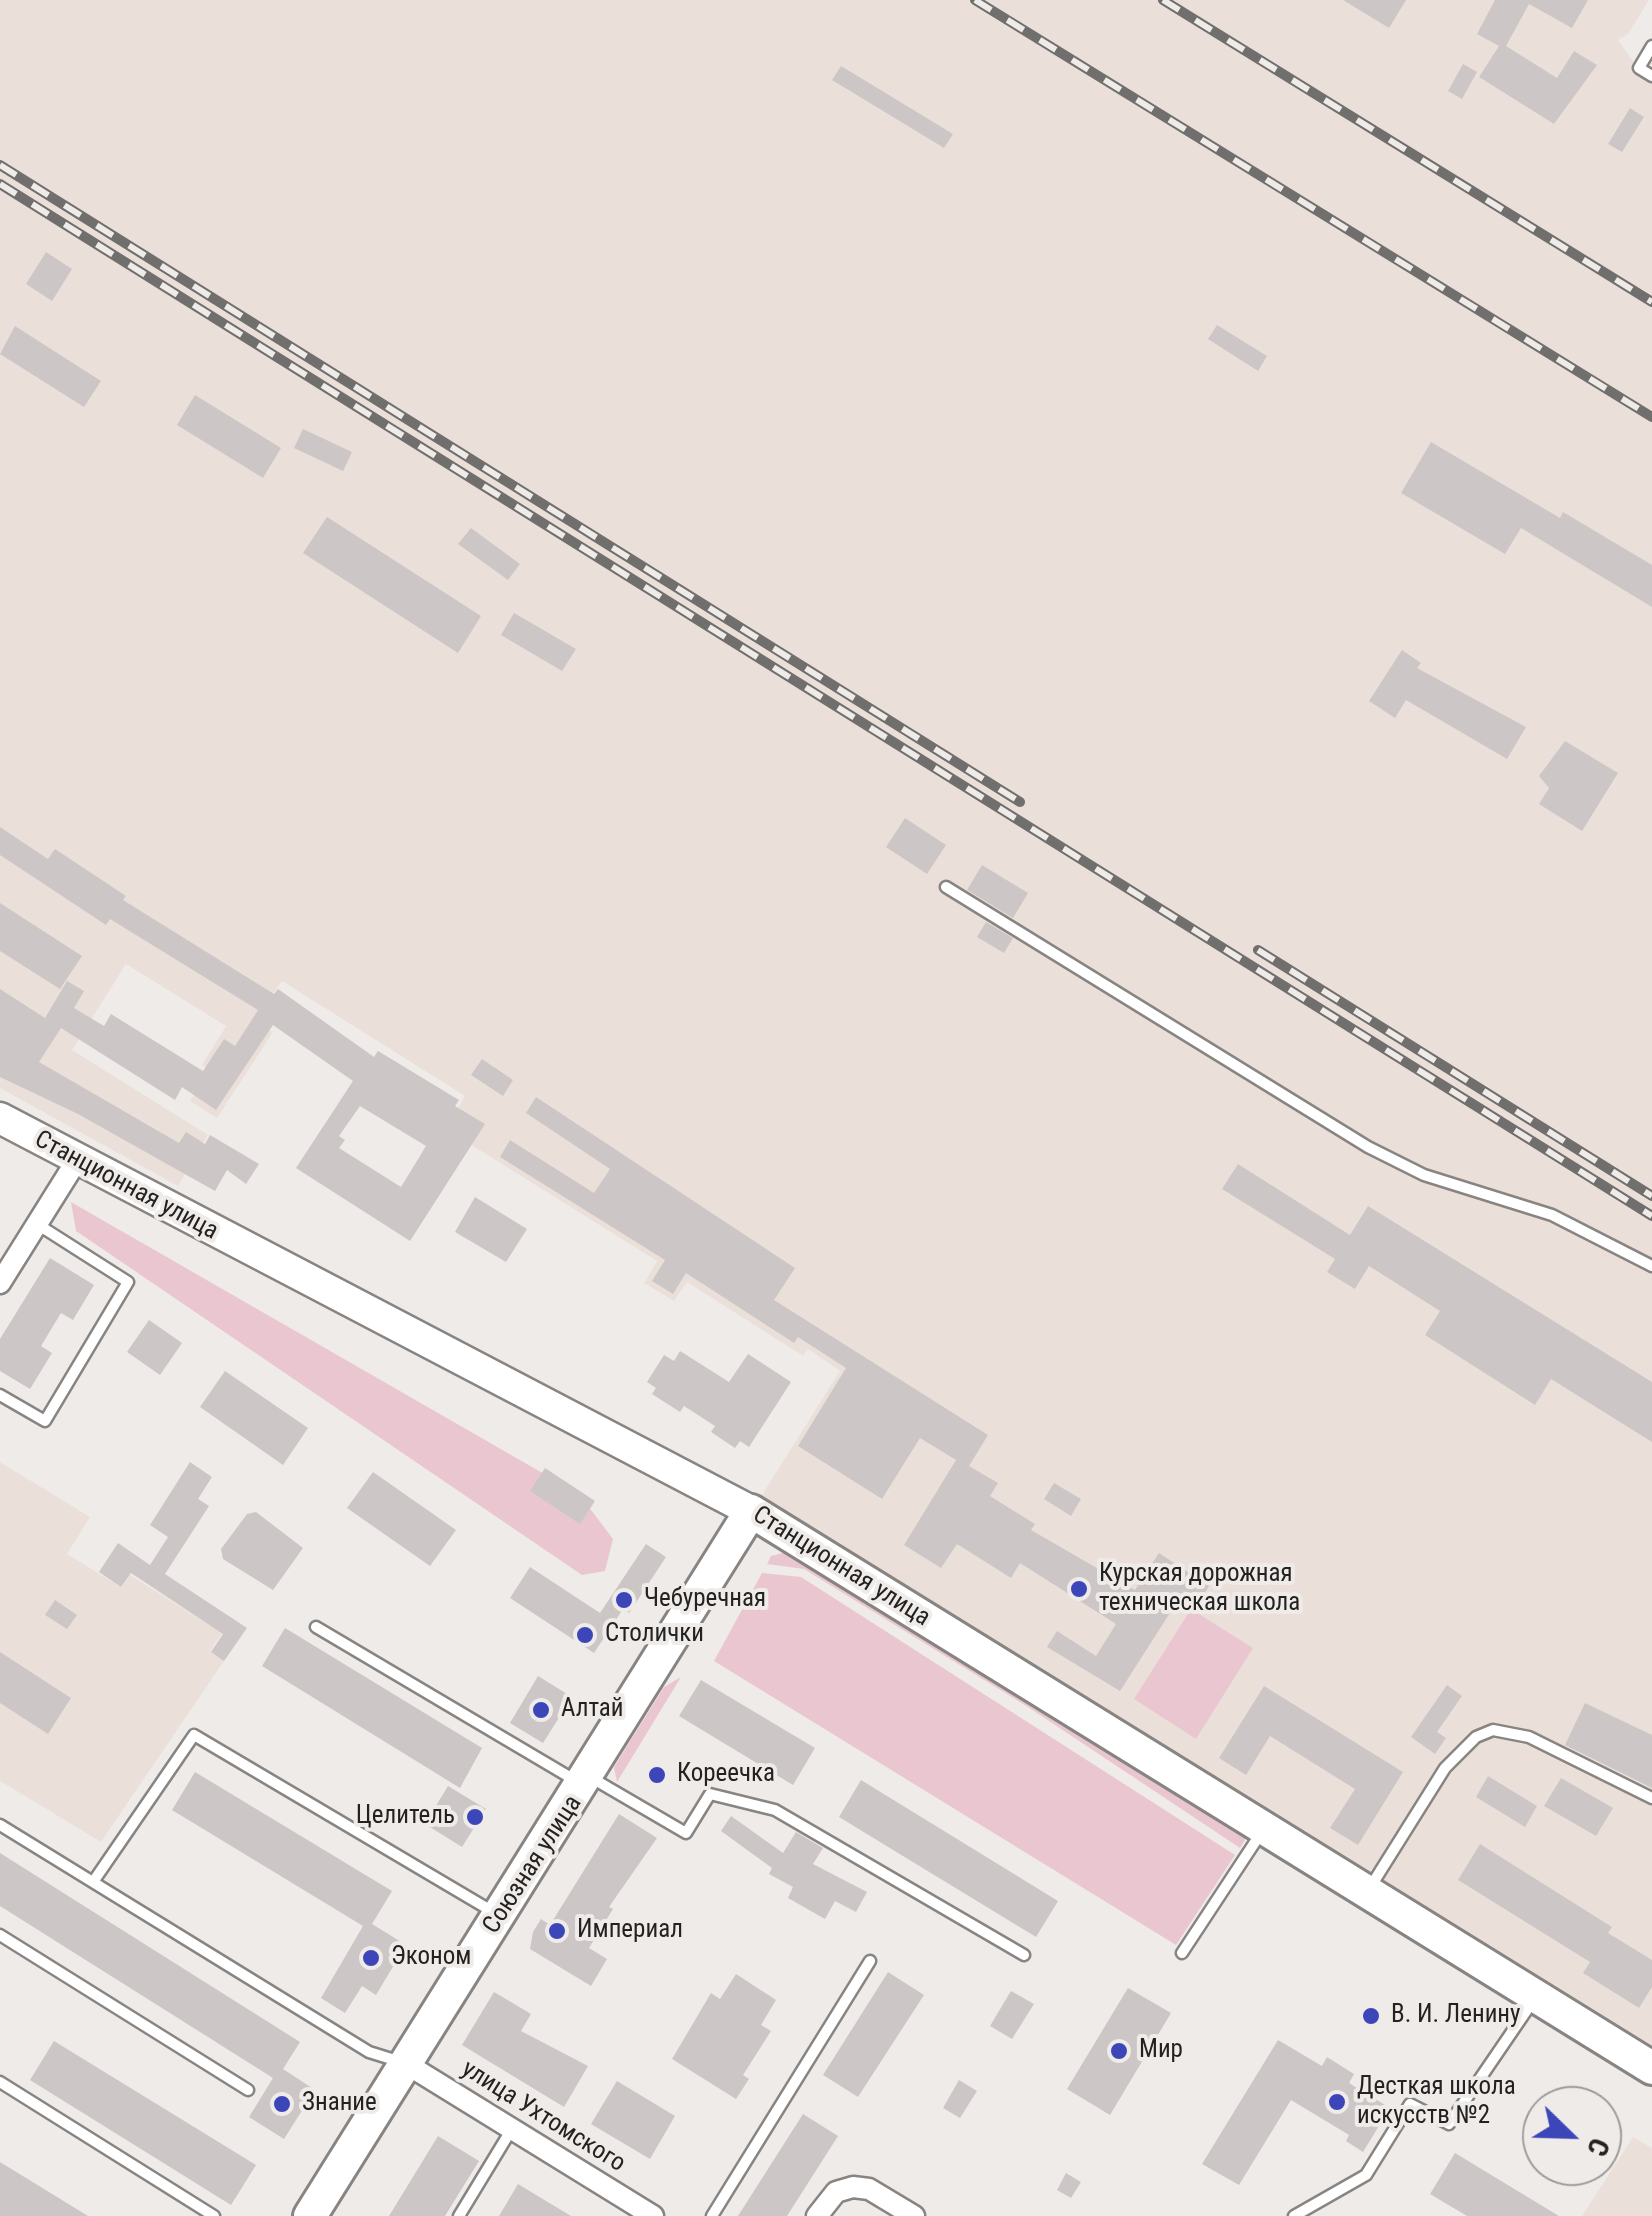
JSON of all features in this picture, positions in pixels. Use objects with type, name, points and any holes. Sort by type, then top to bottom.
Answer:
[{"type":"main road","name":"Станционная улица","points":[[0,1118],[751,1511],[1652,2068]]},
{"type":"main road","name":"Союзная улица","points":[[310,2216],[586,1781],[751,1511]]},
{"type":"street","points":[[0,1283],[77,1160]]},
{"type":"street","name":"улица Ухтомского","points":[[405,2062],[654,2216]]},
{"type":"street","points":[[817,2216],[836,2192],[853,2187],[869,2188],[914,2216]]},
{"type":"lane","points":[[1652,46],[1638,68],[1652,76]]},
{"type":"lane","points":[[946,887],[1368,1147],[1424,1175],[1552,1214],[1652,1266]]},
{"type":"lane","points":[[0,1395],[44,1421],[128,1282],[37,1224]]},
{"type":"lane","points":[[316,1627],[586,1781],[686,1833],[710,1794],[774,1810],[1024,1955]]},
{"type":"lane","points":[[1368,1892],[1445,1768],[1476,1737],[1494,1730],[1529,1737],[1652,1798]]},
{"type":"lane","points":[[93,1882],[194,1734],[500,1916]]},
{"type":"lane","points":[[0,1825],[369,2052],[405,2062]]},
{"type":"lane","points":[[1182,1953],[1264,1828]]},
{"type":"lane","points":[[0,1935],[248,2090]]},
{"type":"lane","points":[[712,2216],[870,1960]]},
{"type":"lane","points":[[1294,2216],[1366,2175],[1410,2104],[1448,2124],[1536,1996]]},
{"type":"lane","points":[[0,2082],[214,2216]]},
{"type":"lane","points":[[459,2216],[513,2126]]},
{"type":"shaded area","points":[[0,0],[1649,0],[1628,34],[1618,40],[1638,68],[1652,76],[1652,2074],[755,1506],[840,1371],[808,1349],[803,1356],[687,1282],[674,1301],[644,1283],[657,1261],[446,1129],[465,1096],[282,981],[255,1021],[273,1032],[217,1118],[190,1101],[210,1070],[202,1065],[226,1026],[126,964],[72,1050],[208,1135],[178,1186],[0,1088]]},
{"type":"shaded area","points":[[71,1202],[579,1494],[613,1539],[605,1571],[582,1575],[76,1231]]},
{"type":"shaded area","points":[[0,1462],[90,1517],[67,1554],[121,1587],[130,1575],[222,1633],[210,1651],[224,1661],[101,1842],[0,1781]]},
{"type":"shaded area","points":[[791,1551],[1249,1833],[1240,1848],[1028,1707],[804,1569],[767,1564],[771,1556]]},
{"type":"shaded area","points":[[762,1573],[801,1577],[1235,1855],[1176,1945],[714,1661]]},
{"type":"shaded area","points":[[1191,1609],[1253,1648],[1196,1739],[1134,1699]]},
{"type":"shaded area","points":[[681,1677],[617,1782],[614,1767],[664,1687]]},
{"type":"shaded area","points":[[1633,2137],[1652,2148],[1652,2216],[1582,2216],[1601,2186],[1622,2186],[1622,2154]]},
{"type":"building","points":[[1343,0],[1406,0],[1389,28]]},
{"type":"building","points":[[1495,0],[1588,0],[1572,28],[1529,4],[1506,46],[1557,78],[1574,51],[1597,65],[1554,124],[1479,77],[1499,46],[1477,34]]},
{"type":"building","points":[[1463,64],[1477,72],[1462,99],[1448,91]]},
{"type":"building","points":[[841,66],[953,134],[944,148],[832,80]]},
{"type":"building","points":[[1630,108],[1644,117],[1622,152],[1608,144]]},
{"type":"building","points":[[46,252],[72,269],[52,301],[26,284]]},
{"type":"building","points":[[1217,325],[1267,356],[1258,371],[1208,339]]},
{"type":"building","points":[[15,326],[101,381],[84,407],[0,354]]},
{"type":"building","points":[[195,395],[281,448],[263,478],[177,425]]},
{"type":"building","points":[[303,429],[352,452],[343,471],[294,448]]},
{"type":"building","points":[[1431,442],[1560,518],[1563,512],[1652,565],[1652,607],[1521,528],[1505,554],[1401,493]]},
{"type":"building","points":[[327,517],[481,616],[458,653],[303,553]]},
{"type":"building","points":[[471,528],[520,564],[508,580],[458,544]]},
{"type":"building","points":[[514,613],[576,649],[562,671],[501,635]]},
{"type":"building","points":[[1402,650],[1421,663],[1417,668],[1526,727],[1507,759],[1406,700],[1395,718],[1369,701]]},
{"type":"building","points":[[1565,741],[1618,773],[1582,831],[1539,804],[1549,788],[1539,776]]},
{"type":"building","points":[[905,818],[946,845],[927,874],[886,847]]},
{"type":"building","points":[[0,827],[48,859],[55,849],[126,896],[123,900],[274,994],[278,989],[374,1057],[378,1051],[459,1100],[455,1106],[485,1124],[410,1241],[296,1168],[353,1081],[273,1025],[216,1110],[182,1087],[175,1100],[61,1028],[39,1062],[179,1143],[186,1132],[205,1144],[210,1135],[259,1164],[246,1184],[227,1170],[215,1191],[78,1114],[0,1077],[0,989],[45,1018],[67,981],[84,991],[74,1008],[104,1026],[111,1014],[203,1071],[224,1039],[235,1046],[258,1010],[110,919],[106,925],[0,855]],"holes":[[[360,1106],[426,1146],[401,1187],[339,1148],[345,1140],[339,1136]]]},
{"type":"building","points":[[982,865],[1028,893],[1013,918],[967,890]]},
{"type":"building","points":[[0,903],[82,956],[60,989],[0,951]]},
{"type":"building","points":[[986,922],[1013,938],[1004,953],[977,937]]},
{"type":"building","points":[[482,1059],[513,1080],[503,1096],[471,1075]]},
{"type":"building","points":[[536,1097],[795,1268],[774,1300],[988,1435],[969,1466],[998,1483],[990,1496],[1035,1524],[1031,1530],[1135,1590],[1159,1553],[1209,1586],[1200,1601],[1184,1591],[1120,1691],[1047,1647],[1057,1631],[1096,1656],[1116,1624],[1020,1563],[1011,1578],[957,1544],[941,1568],[904,1545],[956,1460],[920,1438],[882,1499],[798,1446],[846,1368],[798,1337],[794,1343],[686,1273],[673,1294],[652,1281],[665,1260],[500,1157],[510,1140],[594,1193],[610,1169],[526,1113]]},
{"type":"building","points":[[1238,1164],[1350,1235],[1368,1206],[1652,1382],[1652,1442],[1551,1379],[1535,1405],[1425,1335],[1440,1311],[1369,1266],[1355,1289],[1327,1272],[1335,1259],[1222,1189]]},
{"type":"building","points":[[475,1197],[527,1229],[506,1262],[455,1232]]},
{"type":"building","points":[[50,1258],[94,1285],[73,1320],[61,1313],[41,1346],[52,1353],[30,1389],[0,1371],[0,1339]]},
{"type":"building","points":[[149,1320],[182,1343],[160,1375],[127,1352]]},
{"type":"building","points":[[680,1351],[729,1382],[748,1354],[791,1382],[749,1447],[740,1441],[735,1448],[711,1432],[715,1426],[684,1406],[680,1412],[652,1394],[656,1388],[647,1382],[664,1355],[674,1361]]},
{"type":"building","points":[[225,1371],[308,1428],[283,1465],[200,1407]]},
{"type":"building","points":[[190,1462],[212,1477],[198,1499],[209,1506],[165,1574],[247,1628],[224,1661],[211,1652],[223,1634],[131,1573],[121,1587],[99,1572],[118,1543],[150,1565],[168,1537],[150,1525]]},
{"type":"building","points":[[545,1468],[595,1501],[580,1524],[530,1491]]},
{"type":"building","points":[[373,1472],[456,1530],[430,1566],[347,1508]]},
{"type":"building","points":[[1054,1483],[1081,1499],[1071,1516],[1044,1499]]},
{"type":"building","points":[[256,1512],[303,1548],[273,1590],[223,1559],[221,1549],[247,1514]]},
{"type":"building","points":[[646,1544],[666,1557],[629,1613],[623,1609],[594,1653],[510,1598],[530,1567],[600,1613]]},
{"type":"building","points":[[55,1600],[77,1615],[67,1629],[45,1615]]},
{"type":"building","points":[[285,1628],[482,1748],[460,1788],[262,1666]]},
{"type":"building","points":[[0,1652],[71,1698],[48,1734],[0,1703]]},
{"type":"building","name":"Алтай","points":[[538,1676],[572,1697],[543,1743],[510,1723]]},
{"type":"building","points":[[701,1680],[815,1748],[793,1785],[679,1716]]},
{"type":"building","points":[[1447,1685],[1462,1696],[1437,1732],[1446,1738],[1435,1754],[1411,1737]]},
{"type":"building","points":[[1264,1686],[1403,1772],[1358,1845],[1330,1828],[1355,1789],[1270,1736],[1246,1775],[1219,1758]]},
{"type":"building","points":[[1585,1703],[1652,1735],[1652,1788],[1565,1745]]},
{"type":"building","points":[[195,1772],[392,1891],[372,1924],[406,1945],[376,1995],[362,1986],[345,2013],[321,1998],[363,1926],[172,1810]]},
{"type":"building","points":[[1488,1776],[1537,1806],[1525,1827],[1476,1797]]},
{"type":"building","points":[[1561,1778],[1613,1808],[1596,1836],[1544,1806]]},
{"type":"building","points":[[861,1780],[1058,1901],[1036,1937],[839,1817]]},
{"type":"building","points":[[448,1786],[486,1809],[462,1847],[425,1824]]},
{"type":"building","points":[[619,1814],[657,1838],[609,1907],[613,1909],[589,1948],[607,1959],[591,1986],[530,1949],[533,1932],[541,1919],[550,1925]]},
{"type":"building","points":[[731,1816],[783,1853],[796,1832],[823,1848],[813,1864],[867,1892],[856,1912],[835,1901],[825,1919],[788,1898],[793,1887],[769,1874],[772,1868],[721,1831]]},
{"type":"building","points":[[1480,1844],[1612,1927],[1608,1933],[1652,1960],[1652,1987],[1639,2008],[1583,1973],[1590,1962],[1458,1880]]},
{"type":"building","points":[[0,1853],[300,2042],[283,2069],[315,2090],[284,2139],[249,2117],[273,2078],[0,1906]]},
{"type":"building","points":[[888,1972],[924,1995],[858,2097],[823,2075]]},
{"type":"building","points":[[736,1974],[776,2000],[761,2025],[771,2031],[743,2075],[749,2079],[736,2099],[672,2059],[711,1993],[720,1999]]},
{"type":"building","name":"Мир","points":[[1128,1988],[1171,2013],[1110,2115],[1067,2089]]},
{"type":"building","points":[[1011,1991],[1034,2004],[1012,2039],[990,2026]]},
{"type":"building","points":[[494,1992],[531,2014],[521,2031],[588,2066],[564,2107],[462,2045]]},
{"type":"building","name":"Десткая школа искусств №2","points":[[1278,2040],[1322,2066],[1327,2057],[1354,2074],[1349,2083],[1390,2108],[1363,2152],[1346,2141],[1349,2135],[1291,2100],[1239,2185],[1202,2164]]},
{"type":"building","points":[[54,2041],[256,2165],[231,2205],[30,2080]]},
{"type":"building","points":[[959,2080],[977,2091],[960,2118],[943,2108]]},
{"type":"building","points":[[617,2081],[675,2116],[650,2159],[591,2124]]},
{"type":"building","points":[[803,2114],[838,2136],[787,2216],[738,2216]]},
{"type":"building","points":[[438,2136],[479,2161],[445,2216],[389,2216]]},
{"type":"building","points":[[1455,2153],[1559,2216],[1467,2216],[1430,2194]]},
{"type":"building","points":[[0,2162],[88,2216],[0,2216]]},
{"type":"building","points":[[1066,2173],[1081,2182],[1071,2198],[1057,2190]]},
{"type":"building","points":[[518,2184],[571,2216],[499,2216]]},
{"type":"railway","points":[[975,0],[1652,417]]},
{"type":"railway","points":[[1163,0],[1652,302]]},
{"type":"railway","points":[[0,165],[1020,802]]},
{"type":"railway","points":[[0,184],[1652,1216]]},
{"type":"railway","points":[[1258,950],[1652,1196]]},
{"type":"place","name":"Курская дорожная техническая школа","points":[[1079,1589]]},
{"type":"place","name":"Чебуречная","points":[[624,1600]]},
{"type":"place","name":"Столички","points":[[585,1635]]},
{"type":"place","name":"Алтай","points":[[541,1710]]},
{"type":"place","name":"Кореечка","points":[[657,1775]]},
{"type":"place","name":"Целитель","points":[[475,1817]]},
{"type":"place","name":"Империал","points":[[557,1931]]},
{"type":"place","name":"Эконом","points":[[371,1958]]},
{"type":"place","name":"В. И. Ленину","points":[[1371,2016]]},
{"type":"place","name":"Мир","points":[[1119,2051]]},
{"type":"place","name":"Десткая школа искусств №2","points":[[1337,2102]]},
{"type":"place","name":"Знание","points":[[282,2104]]}]
